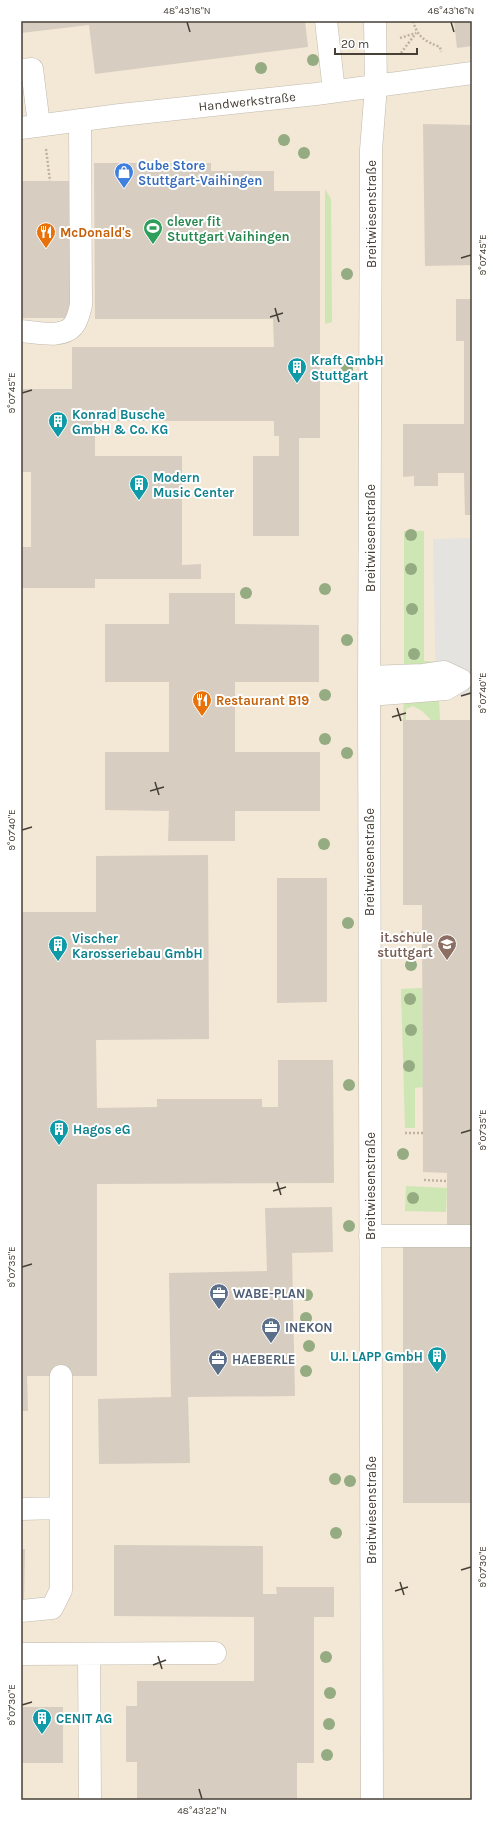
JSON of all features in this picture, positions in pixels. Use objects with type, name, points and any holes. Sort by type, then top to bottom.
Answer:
[{"type":"street","points":[[326,21],[334,91]]},
{"type":"street","name":"Breitwiesenstraße","points":[[372,1800],[369,686],[371,150],[376,86],[375,21]]},
{"type":"street","points":[[21,70],[32,69],[34,126]]},
{"type":"street","name":"Handwerkstraße","points":[[34,126],[376,86],[472,73]]},
{"type":"street","points":[[21,331],[55,334],[64,332],[73,327],[78,320],[81,306],[80,120]]},
{"type":"street","points":[[370,1236],[472,1236]]},
{"type":"street","points":[[21,1610],[52,1608],[61,1590],[61,1376]]},
{"type":"street","points":[[21,1509],[61,1508]]},
{"type":"street","points":[[21,1654],[215,1653]]},
{"type":"street","points":[[89,1654],[90,1800]]},
{"type":"path","points":[[413,21],[416,32],[426,41],[440,47],[444,76]]},
{"type":"path","points":[[34,126],[50,180]]},
{"type":"path","points":[[401,932],[422,934]]},
{"type":"path","points":[[405,1133],[423,1133]]},
{"type":"path","points":[[424,1180],[446,1181]]},
{"type":"shaded area","points":[[21,21],[472,21],[472,1800],[21,1800]]},
{"type":"shaded area","points":[[472,538],[472,695],[436,696],[433,539]]},
{"type":"green space","points":[[325,189],[331,199],[332,322],[325,324]]},
{"type":"green space","points":[[404,531],[424,531],[424,661],[440,662],[439,665],[404,665]]},
{"type":"green space","points":[[404,694],[439,700],[440,720],[431,720],[422,711],[413,706],[406,709],[406,720],[403,720]]},
{"type":"green space","points":[[422,988],[423,1087],[415,1088],[415,1128],[405,1128],[401,989]]},
{"type":"green space","points":[[406,1186],[447,1188],[446,1212],[405,1211]]},
{"type":"building","points":[[21,21],[305,21],[308,47],[95,74],[89,25],[21,33]]},
{"type":"building","points":[[454,21],[472,21],[472,46],[457,48]]},
{"type":"building","points":[[423,124],[472,125],[472,265],[425,266]]},
{"type":"building","points":[[94,163],[211,163],[211,171],[274,171],[274,191],[320,191],[320,438],[299,438],[299,536],[253,536],[253,456],[279,456],[279,436],[274,436],[274,421],[95,421],[95,456],[182,456],[182,565],[201,564],[201,579],[95,579],[95,588],[21,588],[21,547],[31,547],[31,472],[21,472],[21,389],[72,389],[72,347],[274,347],[273,319],[95,319]]},
{"type":"building","name":"McDonald's","points":[[21,181],[70,181],[71,318],[21,318]]},
{"type":"building","points":[[456,299],[472,299],[472,515],[465,515],[464,473],[438,473],[438,486],[414,486],[414,476],[403,477],[403,424],[464,424],[464,341],[456,341]]},
{"type":"building","name":"Restaurant B19","points":[[169,593],[235,593],[235,624],[319,625],[319,682],[235,682],[235,752],[320,752],[320,811],[235,811],[235,841],[168,841],[169,811],[105,810],[105,752],[169,752],[169,682],[105,682],[105,624],[169,624]]},
{"type":"building","name":"it.schule stuttgart","points":[[403,720],[472,720],[472,1230],[447,1229],[447,1173],[423,1172],[422,905],[403,905]]},
{"type":"building","points":[[208,855],[209,1039],[96,1040],[97,1108],[157,1107],[157,1099],[262,1099],[262,1107],[278,1107],[278,1060],[333,1060],[334,1183],[97,1184],[97,1376],[27,1376],[28,1411],[21,1411],[21,912],[96,912],[96,856]]},
{"type":"building","points":[[277,878],[327,878],[327,1002],[277,1003]]},
{"type":"building","points":[[332,1207],[333,1252],[292,1253],[295,1396],[188,1397],[190,1463],[99,1464],[98,1399],[171,1397],[169,1273],[267,1271],[265,1208]]},
{"type":"building","name":"U.I. LAPP GmbH","points":[[403,1243],[472,1243],[472,1503],[403,1503]]},
{"type":"building","points":[[114,1545],[263,1546],[263,1594],[277,1594],[276,1587],[334,1587],[334,1617],[314,1617],[314,1763],[297,1763],[297,1800],[137,1800],[137,1762],[126,1762],[126,1706],[137,1706],[137,1681],[254,1681],[254,1617],[114,1616]]},
{"type":"building","points":[[21,1549],[25,1549],[24,1601],[21,1601]]},
{"type":"building","name":"CENIT AG","points":[[21,1707],[63,1707],[63,1763],[21,1763]]},
{"type":"place","name":"Cube Store Stuttgart-Vaihingen","points":[[124,189]]},
{"type":"place","name":"clever fit Stuttgart Vaihingen","points":[[153,245]]},
{"type":"place","name":"McDonald's","points":[[46,249]]},
{"type":"place","name":"Kraft GmbH Stuttgart","points":[[297,384]]},
{"type":"place","name":"Konrad Busche GmbH & Co. KG","points":[[58,438]]},
{"type":"place","name":"Modern Music Center","points":[[139,501]]},
{"type":"place","name":"Restaurant B19","points":[[202,717]]},
{"type":"place","name":"it.schule stuttgart","points":[[447,961]]},
{"type":"place","name":"Vischer Karosseriebau GmbH","points":[[58,962]]},
{"type":"place","name":"Hagos eG","points":[[59,1146]]},
{"type":"place","name":"WABE-PLAN","points":[[219,1310]]},
{"type":"place","name":"INEKON","points":[[271,1344]]},
{"type":"place","name":"U.I. LAPP GmbH","points":[[437,1373]]},
{"type":"place","name":"HAEBERLE","points":[[218,1376]]},
{"type":"place","name":"CENIT AG","points":[[42,1735]]}]
